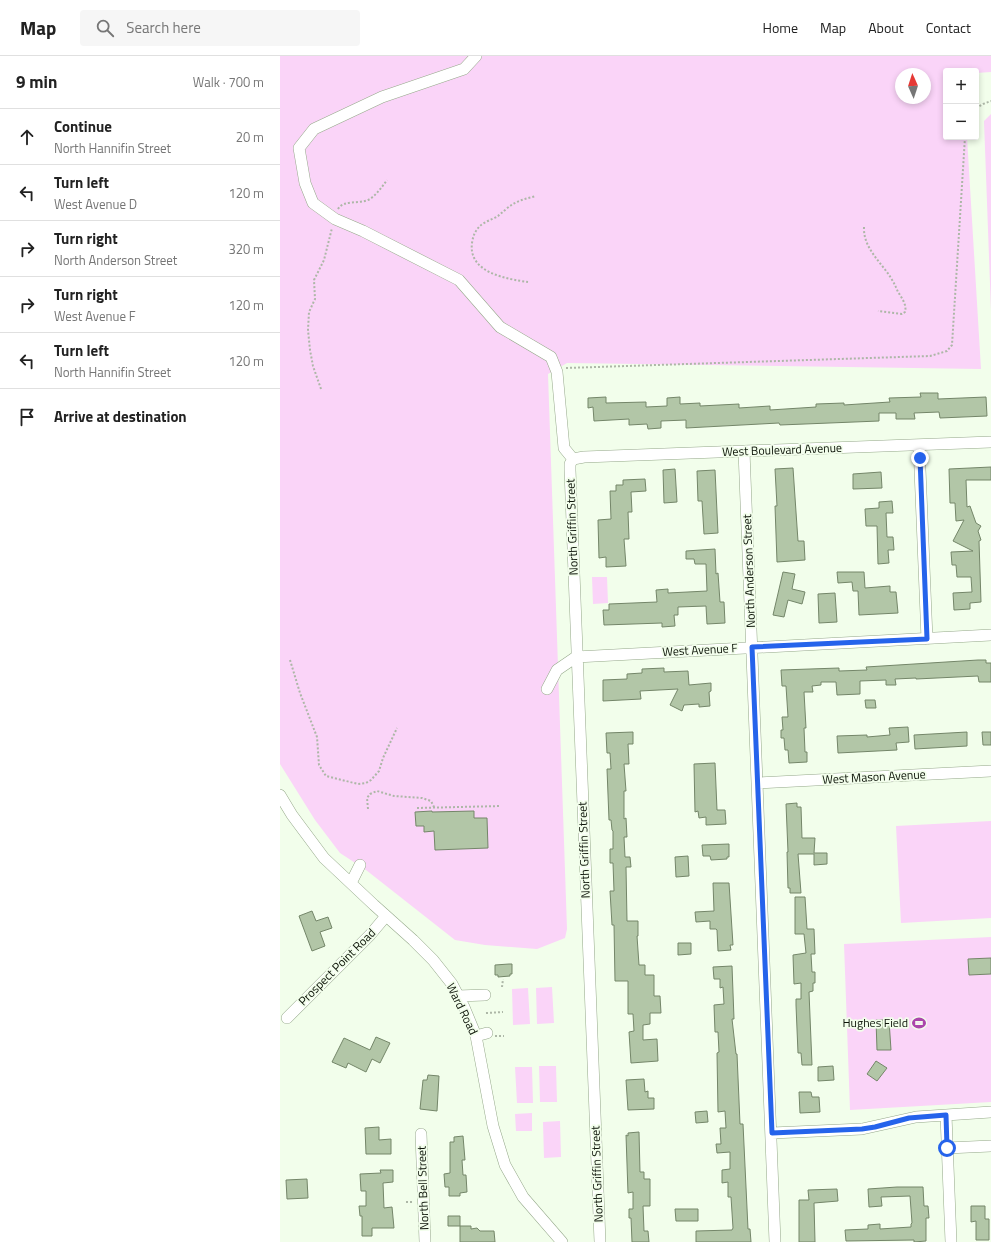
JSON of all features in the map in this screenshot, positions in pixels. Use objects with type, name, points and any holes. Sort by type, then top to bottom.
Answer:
[{"type":"street","points":[[476,56],[464,69],[382,97],[314,129],[299,148],[305,182],[313,203],[335,219],[363,231],[459,280],[500,327],[551,356],[557,372],[564,448],[573,459]]},
{"type":"street","name":"West Boulevard Avenue","points":[[573,459],[584,457],[991,442]]},
{"type":"street","points":[[919,445],[927,639]]},
{"type":"street","name":"North Anderson Street","points":[[744,451],[772,1133],[775,1242]]},
{"type":"street","name":"North Griffin Street","points":[[573,459],[570,464],[570,470],[576,657],[600,1242]]},
{"type":"street","name":"West Avenue F","points":[[576,657],[991,635]]},
{"type":"street","points":[[547,689],[558,670],[576,657]]},
{"type":"street","name":"West Mason Avenue","points":[[758,783],[991,771]]},
{"type":"street","name":"Ward Road","points":[[280,795],[324,858],[433,960],[452,984],[476,1036],[493,1126],[505,1165],[523,1197],[562,1242]]},
{"type":"street","points":[[351,883],[360,866]]},
{"type":"street","name":"Prospect Point Road","points":[[287,1018],[370,935],[386,916]]},
{"type":"street","points":[[458,996],[485,995]]},
{"type":"street","points":[[476,1036],[487,1033]]},
{"type":"street","points":[[772,1133],[862,1129],[909,1118],[991,1112]]},
{"type":"street","points":[[946,1115],[951,1242]]},
{"type":"street","name":"North Bell Street","points":[[422,1134],[425,1242]]},
{"type":"street","points":[[947,1148],[991,1146]]},
{"type":"path","points":[[979,106],[991,102]]},
{"type":"path","points":[[561,370],[568,367],[930,356],[947,351],[952,345],[965,140]]},
{"type":"path","points":[[321,389],[313,366],[308,330],[309,312],[315,299],[314,280],[324,260],[340,205],[345,203],[358,203],[369,199],[377,193],[387,180]]},
{"type":"path","points":[[528,282],[506,279],[488,272],[476,262],[471,249],[474,234],[481,225],[492,220],[512,204],[536,196]]},
{"type":"path","points":[[864,227],[865,239],[868,247],[891,279],[902,298],[906,309],[902,314],[878,312]]},
{"type":"path","points":[[290,660],[300,693],[317,737],[319,765],[326,776],[358,784],[366,783],[371,780],[379,771],[383,758],[397,728]]},
{"type":"path","points":[[368,809],[367,798],[370,794],[376,791],[394,796],[422,798],[431,801],[434,807]]},
{"type":"path","points":[[417,808],[501,806]]},
{"type":"path","points":[[502,987],[503,978]]},
{"type":"path","points":[[486,1013],[503,1012]]},
{"type":"shaded area","points":[[280,56],[991,56],[991,72],[979,73],[979,68],[943,68],[943,140],[967,140],[981,369],[567,363],[548,374],[567,929],[565,938],[537,949],[485,945],[455,940],[366,870],[340,853],[315,820],[280,764]]},
{"type":"shaded area","points":[[991,114],[991,311],[984,121]]},
{"type":"shaded area","points":[[592,577],[607,577],[608,603],[593,604]]},
{"type":"shaded area","points":[[991,821],[991,918],[901,923],[896,826]]},
{"type":"shaded area","name":"Hughes Field","points":[[991,937],[991,1102],[850,1110],[844,944]]},
{"type":"shaded area","points":[[552,987],[554,1023],[537,1024],[536,988]]},
{"type":"shaded area","points":[[528,988],[530,1024],[513,1025],[512,989]]},
{"type":"shaded area","points":[[539,1066],[556,1066],[557,1102],[540,1102]]},
{"type":"shaded area","points":[[515,1067],[532,1067],[533,1103],[517,1103]]},
{"type":"shaded area","points":[[532,1113],[532,1131],[516,1131],[515,1114]]},
{"type":"shaded area","points":[[560,1121],[561,1157],[544,1158],[543,1122]]},
{"type":"building","points":[[920,393],[938,393],[938,399],[986,397],[987,416],[940,418],[939,412],[914,413],[915,419],[896,419],[896,413],[879,413],[879,421],[780,425],[779,423],[686,428],[686,420],[661,421],[661,428],[648,429],[647,424],[629,425],[629,419],[594,421],[593,407],[588,408],[588,398],[606,397],[606,403],[646,402],[646,407],[667,406],[667,398],[680,397],[680,404],[700,403],[700,406],[739,404],[739,408],[770,406],[770,410],[816,407],[816,404],[844,403],[844,405],[890,402],[889,398],[921,397]]},
{"type":"building","points":[[991,467],[991,480],[966,480],[967,507],[970,506],[976,523],[981,526],[978,531],[981,540],[979,541],[981,602],[970,603],[970,609],[954,610],[953,593],[972,592],[971,577],[957,577],[956,565],[952,565],[951,552],[973,551],[953,541],[964,520],[956,521],[955,503],[950,503],[949,469]]},
{"type":"building","points":[[793,468],[798,541],[804,541],[805,560],[777,562],[775,506],[777,506],[775,469]]},
{"type":"building","points":[[675,469],[677,502],[664,503],[663,470]]},
{"type":"building","points":[[715,470],[718,533],[704,534],[702,501],[698,501],[697,471]]},
{"type":"building","points":[[881,472],[882,488],[853,489],[853,474]]},
{"type":"building","points":[[645,479],[646,491],[631,492],[632,512],[628,512],[629,539],[624,539],[626,566],[606,567],[606,557],[599,558],[598,520],[611,519],[610,491],[616,491],[616,485],[623,485],[623,480]]},
{"type":"building","points":[[892,501],[893,513],[886,513],[887,537],[893,537],[894,550],[888,550],[889,563],[878,564],[877,526],[866,526],[865,509],[879,508],[879,502]]},
{"type":"building","points":[[715,549],[716,574],[718,573],[720,602],[724,602],[725,623],[707,624],[706,606],[678,607],[678,615],[674,615],[675,626],[662,627],[662,623],[604,625],[603,610],[609,610],[609,604],[657,602],[656,590],[668,589],[668,593],[707,591],[706,564],[695,564],[694,559],[686,559],[686,551]]},
{"type":"building","points":[[783,572],[795,574],[792,589],[805,592],[802,604],[788,600],[784,617],[773,615]]},
{"type":"building","points":[[837,572],[864,572],[865,588],[890,586],[890,592],[896,592],[898,613],[859,615],[858,591],[853,591],[852,582],[838,583]]},
{"type":"building","points":[[835,593],[837,622],[819,623],[818,594]]},
{"type":"building","points":[[986,660],[986,663],[991,663],[991,682],[979,682],[978,676],[895,679],[896,685],[886,685],[886,680],[860,681],[860,694],[837,695],[836,682],[821,682],[821,685],[812,686],[813,692],[804,692],[806,728],[804,728],[805,752],[807,752],[807,762],[789,763],[788,750],[785,750],[784,738],[781,738],[781,730],[783,730],[782,717],[788,717],[786,686],[782,686],[781,670],[839,668],[839,671],[867,670],[866,667]]},
{"type":"building","points":[[664,668],[664,672],[688,671],[689,685],[711,683],[711,691],[709,692],[710,706],[699,707],[699,704],[684,705],[682,711],[670,705],[678,689],[640,691],[641,699],[603,701],[603,680],[627,679],[627,674],[642,673],[642,669]]},
{"type":"building","points":[[865,700],[875,700],[876,708],[866,708]]},
{"type":"building","points":[[908,727],[909,742],[896,743],[897,750],[838,753],[837,736],[867,735],[867,737],[890,735],[889,728]]},
{"type":"building","points":[[633,732],[633,744],[628,744],[629,764],[624,764],[626,791],[624,791],[624,819],[626,818],[627,837],[624,837],[625,857],[630,857],[631,867],[626,867],[627,921],[638,921],[637,936],[639,965],[645,965],[645,975],[654,975],[654,996],[660,996],[661,1013],[650,1013],[650,1024],[643,1025],[643,1040],[657,1039],[658,1061],[631,1063],[629,1032],[634,1031],[633,1014],[628,1014],[628,981],[615,981],[614,925],[612,925],[610,891],[614,891],[613,863],[610,863],[610,849],[613,849],[613,831],[611,820],[609,820],[607,769],[611,769],[610,753],[607,753],[606,733]]},
{"type":"building","points":[[967,732],[967,746],[915,749],[914,735]]},
{"type":"building","points":[[982,732],[991,732],[991,745],[983,745]]},
{"type":"building","points":[[715,763],[717,810],[725,810],[726,824],[706,825],[706,817],[699,818],[698,811],[695,812],[694,764]]},
{"type":"building","points":[[797,803],[797,807],[801,807],[802,838],[815,838],[814,853],[827,853],[827,864],[814,865],[814,854],[798,854],[801,893],[790,893],[790,888],[788,888],[786,804]]},
{"type":"building","points":[[474,811],[474,818],[487,818],[488,848],[435,850],[434,831],[424,832],[424,826],[416,826],[415,812]]},
{"type":"building","points":[[729,844],[729,857],[727,857],[727,859],[711,860],[710,856],[703,856],[702,845]]},
{"type":"building","points":[[688,856],[689,876],[676,877],[675,857]]},
{"type":"building","points":[[713,883],[729,883],[733,945],[730,945],[731,950],[718,951],[717,930],[710,929],[710,921],[696,922],[695,912],[714,911]]},
{"type":"building","points":[[795,897],[805,897],[807,929],[814,929],[815,954],[811,954],[812,972],[815,972],[815,983],[813,983],[813,991],[809,992],[812,1065],[802,1065],[801,1053],[798,1053],[796,999],[801,999],[801,983],[794,984],[793,955],[806,953],[804,934],[795,934]]},
{"type":"building","points":[[312,911],[316,921],[328,917],[332,928],[320,932],[325,946],[312,951],[299,916]]},
{"type":"building","points":[[678,943],[691,943],[691,954],[678,955]]},
{"type":"building","points":[[991,958],[991,974],[969,975],[968,959]]},
{"type":"building","points":[[512,964],[512,974],[510,974],[510,976],[498,977],[498,975],[495,975],[495,965]]},
{"type":"building","points":[[732,966],[734,1019],[732,1019],[737,1054],[740,1124],[743,1124],[748,1229],[750,1229],[751,1242],[696,1242],[696,1231],[732,1230],[733,1228],[731,1197],[728,1197],[728,1182],[722,1183],[722,1170],[730,1169],[730,1152],[717,1153],[716,1144],[721,1144],[720,1128],[726,1128],[725,1111],[718,1112],[717,1053],[719,1052],[718,1032],[715,1032],[714,1005],[724,1004],[723,987],[720,988],[720,979],[714,979],[713,967]]},
{"type":"building","points":[[876,1020],[889,1020],[891,1050],[877,1050]]},
{"type":"building","points":[[376,1037],[390,1043],[380,1063],[372,1059],[366,1072],[348,1063],[346,1068],[332,1062],[344,1038],[370,1050]]},
{"type":"building","points":[[876,1061],[887,1068],[877,1081],[867,1074]]},
{"type":"building","points":[[833,1066],[834,1080],[818,1081],[818,1067]]},
{"type":"building","points":[[428,1075],[439,1076],[437,1111],[420,1109],[423,1080],[427,1080]]},
{"type":"building","points":[[644,1079],[645,1092],[648,1091],[648,1098],[654,1098],[654,1109],[628,1110],[626,1080]]},
{"type":"building","points":[[799,1092],[811,1092],[812,1097],[819,1097],[820,1112],[800,1113]]},
{"type":"building","points":[[707,1111],[708,1122],[696,1123],[695,1112]]},
{"type":"building","points":[[379,1127],[379,1140],[391,1139],[391,1154],[366,1154],[365,1128]]},
{"type":"building","points":[[639,1132],[640,1172],[644,1172],[644,1179],[650,1179],[650,1206],[643,1206],[644,1231],[648,1231],[649,1242],[632,1242],[631,1218],[629,1218],[629,1209],[633,1209],[633,1192],[628,1193],[626,1135],[628,1136],[628,1133]]},
{"type":"building","points":[[463,1136],[465,1160],[462,1160],[463,1175],[466,1175],[467,1192],[460,1193],[460,1196],[449,1196],[449,1187],[445,1187],[444,1174],[450,1173],[450,1142],[454,1142],[454,1137]]},
{"type":"building","points":[[380,1170],[393,1170],[393,1182],[383,1183],[384,1208],[392,1207],[394,1228],[372,1228],[372,1236],[362,1236],[362,1216],[360,1216],[359,1206],[366,1206],[366,1191],[361,1191],[360,1174],[381,1173]]},
{"type":"building","points":[[307,1179],[308,1198],[287,1199],[286,1180]]},
{"type":"building","points":[[923,1187],[924,1206],[928,1206],[929,1218],[926,1218],[926,1241],[846,1241],[845,1230],[868,1229],[868,1225],[880,1224],[880,1229],[911,1227],[910,1196],[881,1197],[882,1206],[869,1207],[868,1189]]},
{"type":"building","points":[[837,1189],[838,1201],[814,1203],[815,1242],[799,1242],[799,1200],[809,1200],[808,1190]]},
{"type":"building","points":[[971,1206],[985,1206],[985,1219],[989,1219],[989,1240],[976,1240],[976,1221],[971,1222]]},
{"type":"building","points":[[675,1209],[698,1209],[698,1221],[676,1221]]},
{"type":"building","points":[[448,1216],[460,1216],[460,1226],[448,1226]]},
{"type":"building","points":[[460,1226],[471,1226],[471,1229],[477,1228],[480,1231],[494,1231],[495,1242],[460,1242]]},
{"type":"place","name":"Hughes Field","points":[[919,1023]]},
{"type":"route","points":[[920,458],[927,639],[752,647],[772,1133],[862,1129],[909,1118],[946,1115],[947,1148]]}]
